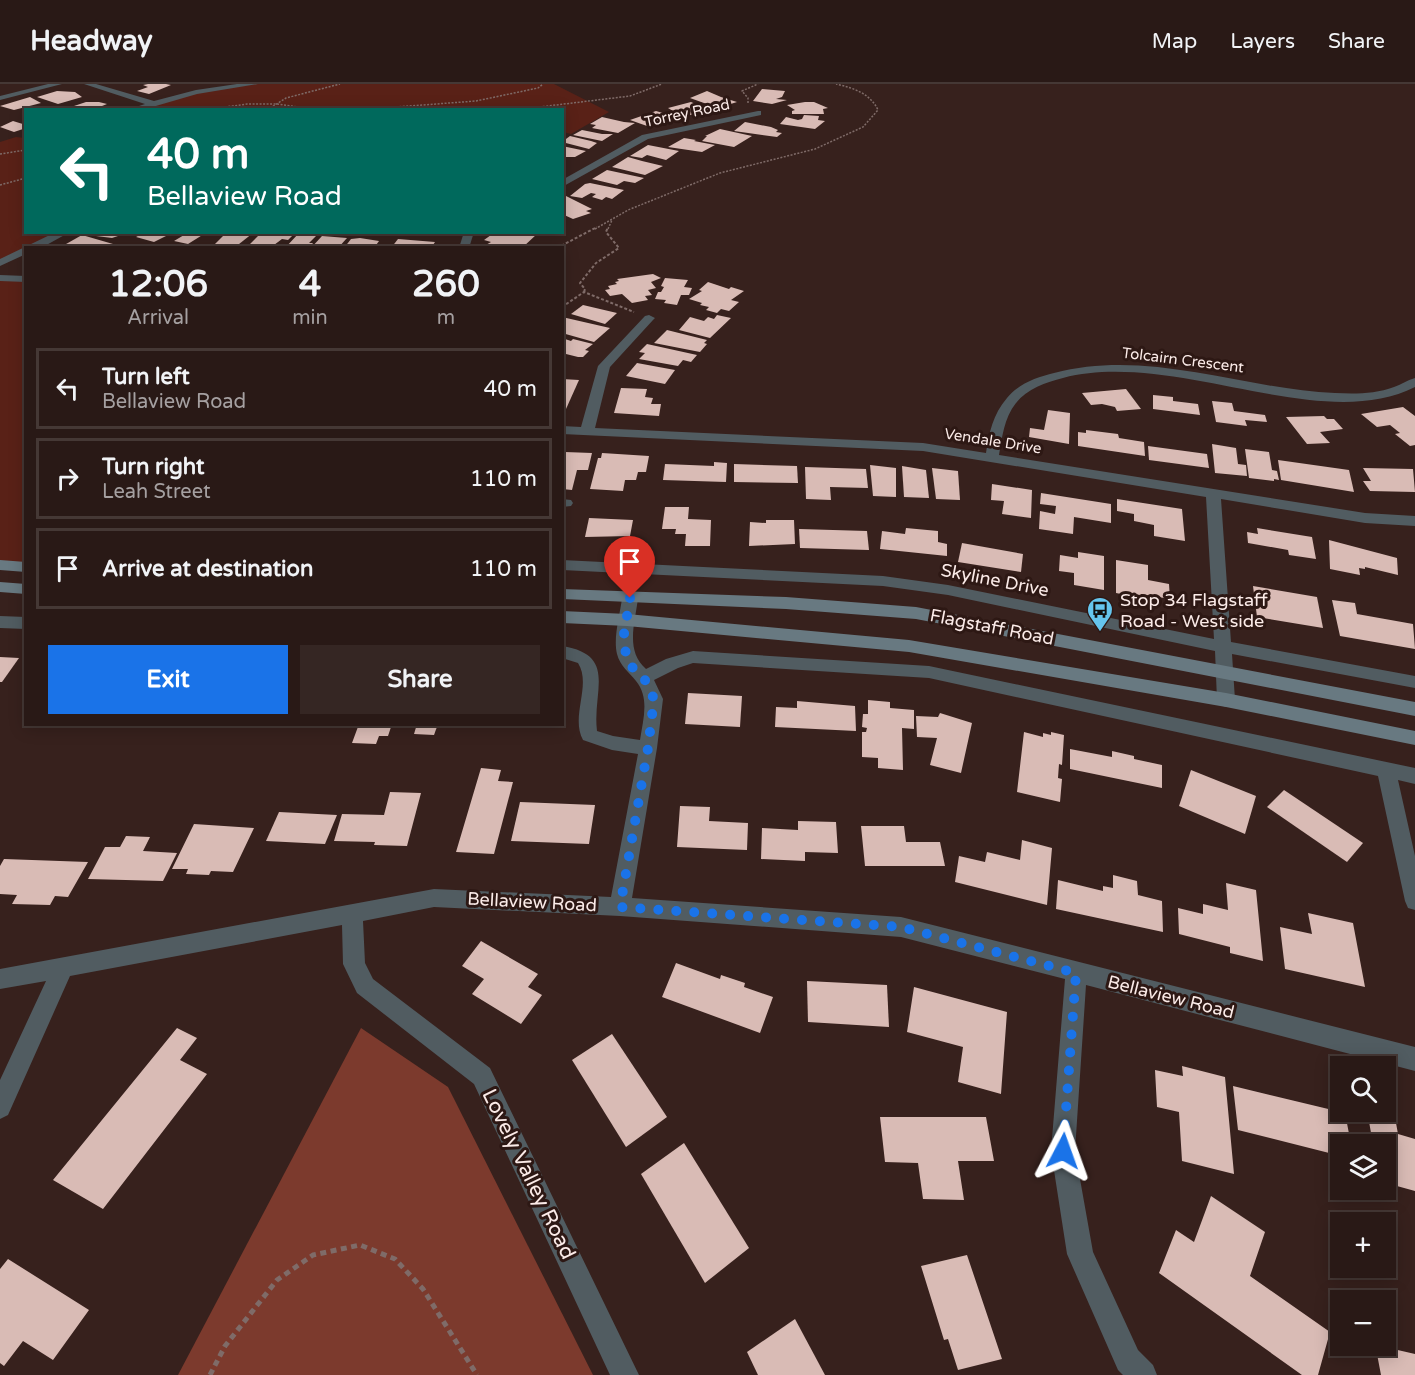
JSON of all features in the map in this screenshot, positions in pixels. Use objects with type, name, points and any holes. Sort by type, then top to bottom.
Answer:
[{"type":"main road","points":[[0,565],[24,567]]},
{"type":"main road","points":[[0,587],[24,589]]},
{"type":"main road","name":"Flagstaff Road","points":[[564,594],[786,603],[916,613],[1415,709]]},
{"type":"main road","name":"Flagstaff Road","points":[[564,617],[627,620],[909,646],[1226,699],[1415,738]]},
{"type":"street","points":[[0,98],[58,84],[69,85]]},
{"type":"street","points":[[88,84],[153,104]]},
{"type":"street","points":[[138,108],[196,92],[254,84]]},
{"type":"street","name":"Torrey Road","points":[[564,183],[645,137],[758,113]]},
{"type":"street","points":[[36,246],[60,234]]},
{"type":"street","points":[[0,263],[24,251]]},
{"type":"street","points":[[0,278],[24,279]]},
{"type":"street","points":[[587,431],[604,366],[649,318]]},
{"type":"street","name":"Tolcairn Crescent","points":[[992,457],[996,431],[1008,404],[1033,384],[1061,374],[1102,367],[1147,369],[1304,394],[1345,398],[1403,389],[1415,382]]},
{"type":"street","name":"Vendale Drive","points":[[564,430],[923,447],[1365,518],[1415,520]]},
{"type":"street","points":[[1213,494],[1226,699]]},
{"type":"street","name":"Skyline Drive","points":[[564,565],[883,581],[948,590],[1224,647],[1415,682]]},
{"type":"street","points":[[620,907],[648,748],[654,699],[644,678],[632,667],[626,657],[624,646],[630,598]]},
{"type":"street","points":[[0,622],[24,623]]},
{"type":"street","points":[[564,651],[580,654],[589,664],[590,679],[586,716],[589,735],[612,743],[648,748]]},
{"type":"street","points":[[644,678],[672,663],[693,657],[929,672],[1415,776]]},
{"type":"street","points":[[1386,770],[1415,901]]},
{"type":"street","name":"Bellaview Road","points":[[0,979],[434,898],[620,907],[901,927],[1415,1059]]},
{"type":"street","name":"Lovely Valley Road","points":[[352,914],[354,964],[365,986],[482,1076],[625,1375]]},
{"type":"street","points":[[0,1107],[63,968]]},
{"type":"street","points":[[1076,973],[1063,1151],[1076,1232],[1080,1254],[1128,1360],[1143,1375]]},
{"type":"path","points":[[270,108],[286,98],[340,84]]},
{"type":"path","points":[[388,108],[476,101],[538,88],[543,84]]},
{"type":"path","points":[[537,108],[630,96],[662,84]]},
{"type":"path","points":[[758,84],[742,91],[748,98],[748,106],[758,113]]},
{"type":"path","points":[[562,246],[660,196],[720,173],[815,149],[863,127],[878,110],[876,103],[860,91],[836,84]]},
{"type":"path","points":[[218,108],[247,104],[286,104],[308,108]]},
{"type":"path","points":[[0,154],[24,150]]},
{"type":"path","points":[[0,185],[24,179]]},
{"type":"path","points":[[584,292],[585,289],[580,283],[596,263],[619,248],[606,232],[612,219]]},
{"type":"path","points":[[564,306],[584,292]]},
{"type":"path","points":[[584,292],[649,318]]},
{"type":"path","points":[[210,1375],[225,1346],[278,1280],[313,1255],[360,1245],[395,1259],[423,1289],[477,1375]]},
{"type":"shaded area","points":[[254,84],[554,84],[609,112],[571,134],[564,132],[564,108],[138,108],[196,92]]},
{"type":"shaded area","points":[[16,137],[24,138],[24,234],[62,234],[31,246],[24,246],[24,249],[0,263],[0,142]]},
{"type":"shaded area","points":[[0,278],[24,279],[24,567],[0,565]]},
{"type":"shaded area","points":[[361,1028],[448,1087],[593,1375],[178,1375]]},
{"type":"building","points":[[143,85],[171,85],[149,94],[137,91],[148,87]]},
{"type":"building","points":[[762,89],[785,91],[782,97],[776,99],[787,100],[772,104],[753,101]]},
{"type":"building","points":[[57,91],[75,92],[82,97],[58,104],[37,97]]},
{"type":"building","points":[[707,91],[737,102],[718,108],[690,98]]},
{"type":"building","points":[[30,97],[41,103],[14,110],[0,106]]},
{"type":"building","points":[[86,102],[107,104],[97,108],[74,106]]},
{"type":"building","points":[[691,102],[709,110],[683,117],[668,108]]},
{"type":"building","points":[[814,102],[828,108],[823,109],[824,114],[792,114],[795,110],[787,105]]},
{"type":"building","points":[[656,111],[673,116],[647,126],[630,120]]},
{"type":"building","points":[[804,115],[819,116],[818,120],[825,121],[815,129],[780,124],[786,117],[798,120]]},
{"type":"building","points":[[602,117],[635,123],[618,133],[592,128],[596,125],[590,124]]},
{"type":"building","points":[[13,121],[24,124],[24,129],[14,132],[0,127]]},
{"type":"building","points":[[745,122],[771,127],[778,130],[776,132],[782,133],[777,137],[734,131]]},
{"type":"building","points":[[720,129],[752,136],[734,147],[702,141],[707,136],[705,136]]},
{"type":"building","points":[[582,130],[613,134],[602,141],[573,135]]},
{"type":"building","points":[[570,136],[597,143],[589,149],[564,143]]},
{"type":"building","points":[[684,138],[715,145],[702,152],[668,147]]},
{"type":"building","points":[[648,145],[679,151],[666,160],[647,155],[642,158],[630,156]]},
{"type":"building","points":[[564,146],[586,151],[575,157],[564,157]]},
{"type":"building","points":[[628,157],[663,166],[645,175],[612,167]]},
{"type":"building","points":[[607,170],[644,178],[635,183],[624,181],[617,185],[592,179]]},
{"type":"building","points":[[585,184],[624,190],[612,199],[606,197],[602,200],[592,197],[596,194],[591,193],[582,198],[570,196]]},
{"type":"building","points":[[564,195],[592,209],[586,211],[591,213],[573,219],[564,215]]},
{"type":"building","points":[[90,234],[124,234],[112,238],[88,235]]},
{"type":"building","points":[[141,234],[170,234],[154,242],[136,237]]},
{"type":"building","points":[[186,234],[204,234],[188,244],[174,241]]},
{"type":"building","points":[[225,234],[252,234],[237,246],[213,246]]},
{"type":"building","points":[[260,234],[294,234],[288,240],[282,239],[273,246],[248,246]]},
{"type":"building","points":[[298,234],[316,236],[309,243],[313,243],[311,246],[287,246]]},
{"type":"building","points":[[488,234],[537,234],[524,246],[484,246],[491,242],[484,240],[491,235]]},
{"type":"building","points":[[82,235],[113,244],[109,246],[63,246]]},
{"type":"building","points":[[322,236],[347,238],[340,246],[313,246]]},
{"type":"building","points":[[351,239],[379,241],[375,246],[346,246]]},
{"type":"building","points":[[398,239],[435,242],[432,246],[393,246]]},
{"type":"building","points":[[653,274],[661,278],[651,282],[656,288],[648,290],[652,295],[645,296],[648,300],[632,303],[622,294],[610,296],[605,290],[610,289],[608,286],[617,284],[615,282],[619,281],[617,279]]},
{"type":"building","points":[[665,278],[688,280],[684,287],[692,288],[689,295],[681,295],[677,305],[664,303],[666,300],[655,299],[664,287],[661,286]]},
{"type":"building","points":[[708,282],[744,291],[731,300],[739,302],[729,311],[721,309],[717,313],[706,310],[709,307],[700,305],[702,303],[689,299],[702,291],[699,290]]},
{"type":"building","points":[[583,305],[617,313],[605,324],[571,314]]},
{"type":"building","points":[[717,315],[731,318],[710,338],[679,330],[690,317],[704,321],[708,317],[714,319]]},
{"type":"building","points":[[564,317],[610,328],[594,342],[564,334]]},
{"type":"building","points":[[667,330],[707,340],[704,343],[707,344],[700,352],[654,343]]},
{"type":"building","points":[[564,339],[593,344],[585,350],[589,351],[583,357],[564,354]]},
{"type":"building","points":[[647,344],[697,355],[691,362],[683,360],[678,366],[639,359],[645,353],[639,352]]},
{"type":"building","points":[[637,363],[675,370],[665,384],[626,376]]},
{"type":"building","points":[[564,379],[579,380],[564,409]]},
{"type":"building","points":[[621,388],[647,389],[645,397],[653,398],[651,404],[661,404],[659,416],[614,413]]},
{"type":"building","points":[[1126,389],[1141,409],[1117,411],[1115,407],[1102,404],[1091,405],[1082,393]]},
{"type":"building","points":[[1153,395],[1173,397],[1173,401],[1198,404],[1200,415],[1153,409]]},
{"type":"building","points":[[1212,401],[1232,403],[1234,411],[1265,415],[1267,422],[1245,420],[1247,426],[1216,422]]},
{"type":"building","points":[[1403,407],[1415,416],[1415,445],[1410,446],[1395,434],[1400,433],[1390,425],[1377,427],[1361,414]]},
{"type":"building","points":[[1048,410],[1070,413],[1069,444],[1029,437],[1030,428],[1044,430]]},
{"type":"building","points":[[1324,416],[1327,419],[1334,419],[1343,429],[1320,432],[1330,443],[1307,444],[1286,417]]},
{"type":"building","points":[[1086,430],[1118,434],[1119,438],[1144,442],[1145,456],[1078,446],[1078,432],[1086,433]]},
{"type":"building","points":[[1212,444],[1236,448],[1238,464],[1246,465],[1247,476],[1215,473]]},
{"type":"building","points":[[1148,446],[1207,454],[1209,468],[1149,460]]},
{"type":"building","points":[[1245,449],[1269,452],[1272,470],[1277,471],[1279,480],[1249,478]]},
{"type":"building","points":[[565,452],[592,453],[588,470],[577,470],[572,490],[564,489]]},
{"type":"building","points":[[602,453],[649,456],[646,472],[638,472],[636,480],[625,480],[623,491],[590,489],[598,458],[601,458]]},
{"type":"building","points":[[1278,460],[1349,470],[1354,492],[1281,480]]},
{"type":"building","points":[[714,462],[727,463],[726,482],[663,480],[665,464],[714,466]]},
{"type":"building","points":[[734,464],[797,466],[798,483],[734,482]]},
{"type":"building","points":[[870,465],[896,468],[896,497],[873,496]]},
{"type":"building","points":[[902,466],[926,470],[929,498],[904,497]]},
{"type":"building","points":[[805,467],[866,469],[868,488],[830,487],[831,500],[806,499]]},
{"type":"building","points":[[932,468],[958,471],[960,500],[936,499]]},
{"type":"building","points":[[1363,468],[1413,469],[1415,492],[1370,491],[1363,481],[1371,481]]},
{"type":"building","points":[[992,484],[1032,490],[1031,518],[1002,514],[1004,501],[991,500]]},
{"type":"building","points":[[1041,493],[1111,504],[1111,523],[1074,517],[1073,534],[1039,529],[1040,511],[1055,514],[1056,506],[1040,504]]},
{"type":"building","points":[[1117,499],[1182,509],[1185,541],[1154,536],[1154,525],[1134,521],[1134,514],[1117,511]]},
{"type":"building","points":[[665,507],[689,507],[688,519],[711,520],[710,546],[685,546],[686,534],[675,534],[676,529],[662,529]]},
{"type":"building","points":[[589,518],[633,520],[630,536],[585,537]]},
{"type":"building","points":[[766,520],[794,520],[795,544],[749,546],[750,522],[766,523]]},
{"type":"building","points":[[906,528],[938,531],[938,542],[947,544],[947,556],[880,549],[882,531],[905,534]]},
{"type":"building","points":[[1257,528],[1312,537],[1316,559],[1289,555],[1288,550],[1248,543],[1247,532],[1258,534]]},
{"type":"building","points":[[799,529],[867,531],[869,550],[800,548]]},
{"type":"building","points":[[1329,540],[1397,558],[1398,575],[1365,567],[1365,569],[1359,568],[1360,575],[1330,569]]},
{"type":"building","points":[[962,543],[1023,554],[1021,572],[958,562]]},
{"type":"building","points":[[1078,552],[1104,556],[1104,590],[1074,585],[1074,573],[1059,571],[1060,555],[1078,558]]},
{"type":"building","points":[[1116,560],[1148,565],[1148,580],[1169,584],[1170,599],[1141,594],[1141,598],[1116,593]]},
{"type":"building","points":[[1253,586],[1317,597],[1323,628],[1257,617]]},
{"type":"building","points":[[1332,600],[1355,603],[1357,614],[1413,624],[1415,649],[1340,636]]},
{"type":"building","points":[[0,657],[19,658],[2,682],[0,682]]},
{"type":"building","points":[[688,693],[742,696],[740,727],[685,724]]},
{"type":"building","points":[[868,700],[890,702],[890,708],[914,710],[914,729],[902,728],[903,770],[878,768],[878,758],[862,757],[862,732],[866,732],[867,728],[862,727],[863,714],[868,714]]},
{"type":"building","points":[[797,701],[855,706],[856,731],[775,727],[776,707],[797,708]]},
{"type":"building","points":[[940,713],[972,723],[961,773],[930,765],[937,738],[917,737],[916,716],[938,717]]},
{"type":"building","points":[[358,726],[391,726],[388,736],[379,736],[376,744],[352,743]]},
{"type":"building","points":[[416,726],[437,726],[434,735],[414,734]]},
{"type":"building","points":[[1024,732],[1043,737],[1043,733],[1051,735],[1051,732],[1064,735],[1062,765],[1059,764],[1058,778],[1062,779],[1060,802],[1017,792]]},
{"type":"building","points":[[1070,749],[1112,757],[1112,751],[1162,765],[1162,788],[1070,769]]},
{"type":"building","points":[[481,768],[501,770],[498,781],[513,782],[494,854],[456,852]]},
{"type":"building","points":[[1191,770],[1256,796],[1245,834],[1179,806]]},
{"type":"building","points":[[1284,790],[1363,843],[1347,862],[1267,807]]},
{"type":"building","points":[[390,792],[421,793],[407,846],[374,845],[375,842],[334,841],[342,814],[384,815]]},
{"type":"building","points":[[520,802],[595,805],[589,844],[511,841]]},
{"type":"building","points":[[680,806],[710,807],[709,821],[748,823],[747,850],[677,847]]},
{"type":"building","points":[[279,812],[337,815],[325,844],[266,841]]},
{"type":"building","points":[[798,821],[836,822],[838,853],[805,852],[805,861],[761,859],[762,828],[798,830]]},
{"type":"building","points":[[194,824],[254,828],[233,872],[211,871],[209,875],[186,874],[188,869],[172,869]]},
{"type":"building","points":[[861,826],[904,826],[906,842],[940,842],[945,866],[865,866]]},
{"type":"building","points":[[126,836],[150,837],[143,851],[177,853],[163,881],[88,879],[105,847],[120,847]]},
{"type":"building","points":[[1022,840],[1052,848],[1047,905],[955,882],[959,856],[985,862],[987,852],[1020,860]]},
{"type":"building","points":[[4,859],[88,862],[68,897],[55,896],[50,905],[12,904],[17,895],[0,894],[0,866]]},
{"type":"building","points":[[1113,875],[1137,881],[1138,895],[1162,901],[1163,932],[1056,909],[1058,880],[1103,891],[1103,886],[1113,888]]},
{"type":"building","points":[[1226,883],[1256,890],[1263,961],[1230,953],[1230,947],[1179,934],[1178,908],[1203,914],[1203,904],[1228,910]]},
{"type":"building","points":[[1308,913],[1353,923],[1365,987],[1285,969],[1280,927],[1312,934]]},
{"type":"building","points":[[481,941],[538,974],[528,987],[542,995],[521,1024],[472,994],[484,979],[462,966]]},
{"type":"building","points":[[676,963],[720,979],[721,975],[745,983],[744,987],[773,997],[760,1033],[662,997]]},
{"type":"building","points":[[807,981],[887,985],[889,1027],[808,1022]]},
{"type":"building","points":[[914,987],[1007,1012],[1001,1094],[958,1082],[963,1047],[907,1032]]},
{"type":"building","points":[[177,1028],[197,1038],[180,1060],[207,1074],[103,1209],[53,1180]]},
{"type":"building","points":[[612,1034],[667,1117],[626,1147],[572,1060]]},
{"type":"building","points":[[1182,1066],[1225,1077],[1234,1174],[1182,1161],[1179,1112],[1157,1107],[1155,1070],[1183,1076]]},
{"type":"building","points":[[1233,1086],[1330,1109],[1330,1122],[1347,1122],[1349,1134],[1330,1134],[1330,1153],[1238,1130]]},
{"type":"building","points":[[880,1117],[986,1117],[994,1161],[958,1161],[964,1200],[923,1199],[918,1163],[885,1162]]},
{"type":"building","points":[[1369,1122],[1392,1122],[1396,1123],[1398,1134],[1415,1139],[1415,1191],[1396,1186],[1396,1134],[1371,1134]]},
{"type":"building","points":[[684,1143],[749,1248],[705,1283],[641,1174]]},
{"type":"building","points":[[1211,1196],[1265,1232],[1250,1276],[1330,1332],[1318,1375],[1302,1375],[1159,1273],[1176,1230],[1194,1242]]},
{"type":"building","points":[[967,1255],[1002,1359],[958,1370],[948,1339],[944,1340],[921,1266]]},
{"type":"building","points":[[8,1259],[89,1310],[53,1360],[23,1341],[4,1366],[0,1363],[0,1269]]},
{"type":"building","points":[[795,1319],[825,1375],[758,1375],[747,1352]]},
{"type":"building","points":[[1396,1350],[1415,1354],[1415,1375],[1381,1375],[1377,1356],[1391,1358],[1391,1356],[1396,1356]]},
{"type":"place","name":"Stop 34 Flagstaff Road - West side","points":[[1100,633]]},
{"type":"route","points":[[630,598],[624,634],[626,657],[632,667],[644,678],[654,699],[648,748],[620,907],[901,927],[1076,973],[1063,1151]]}]
